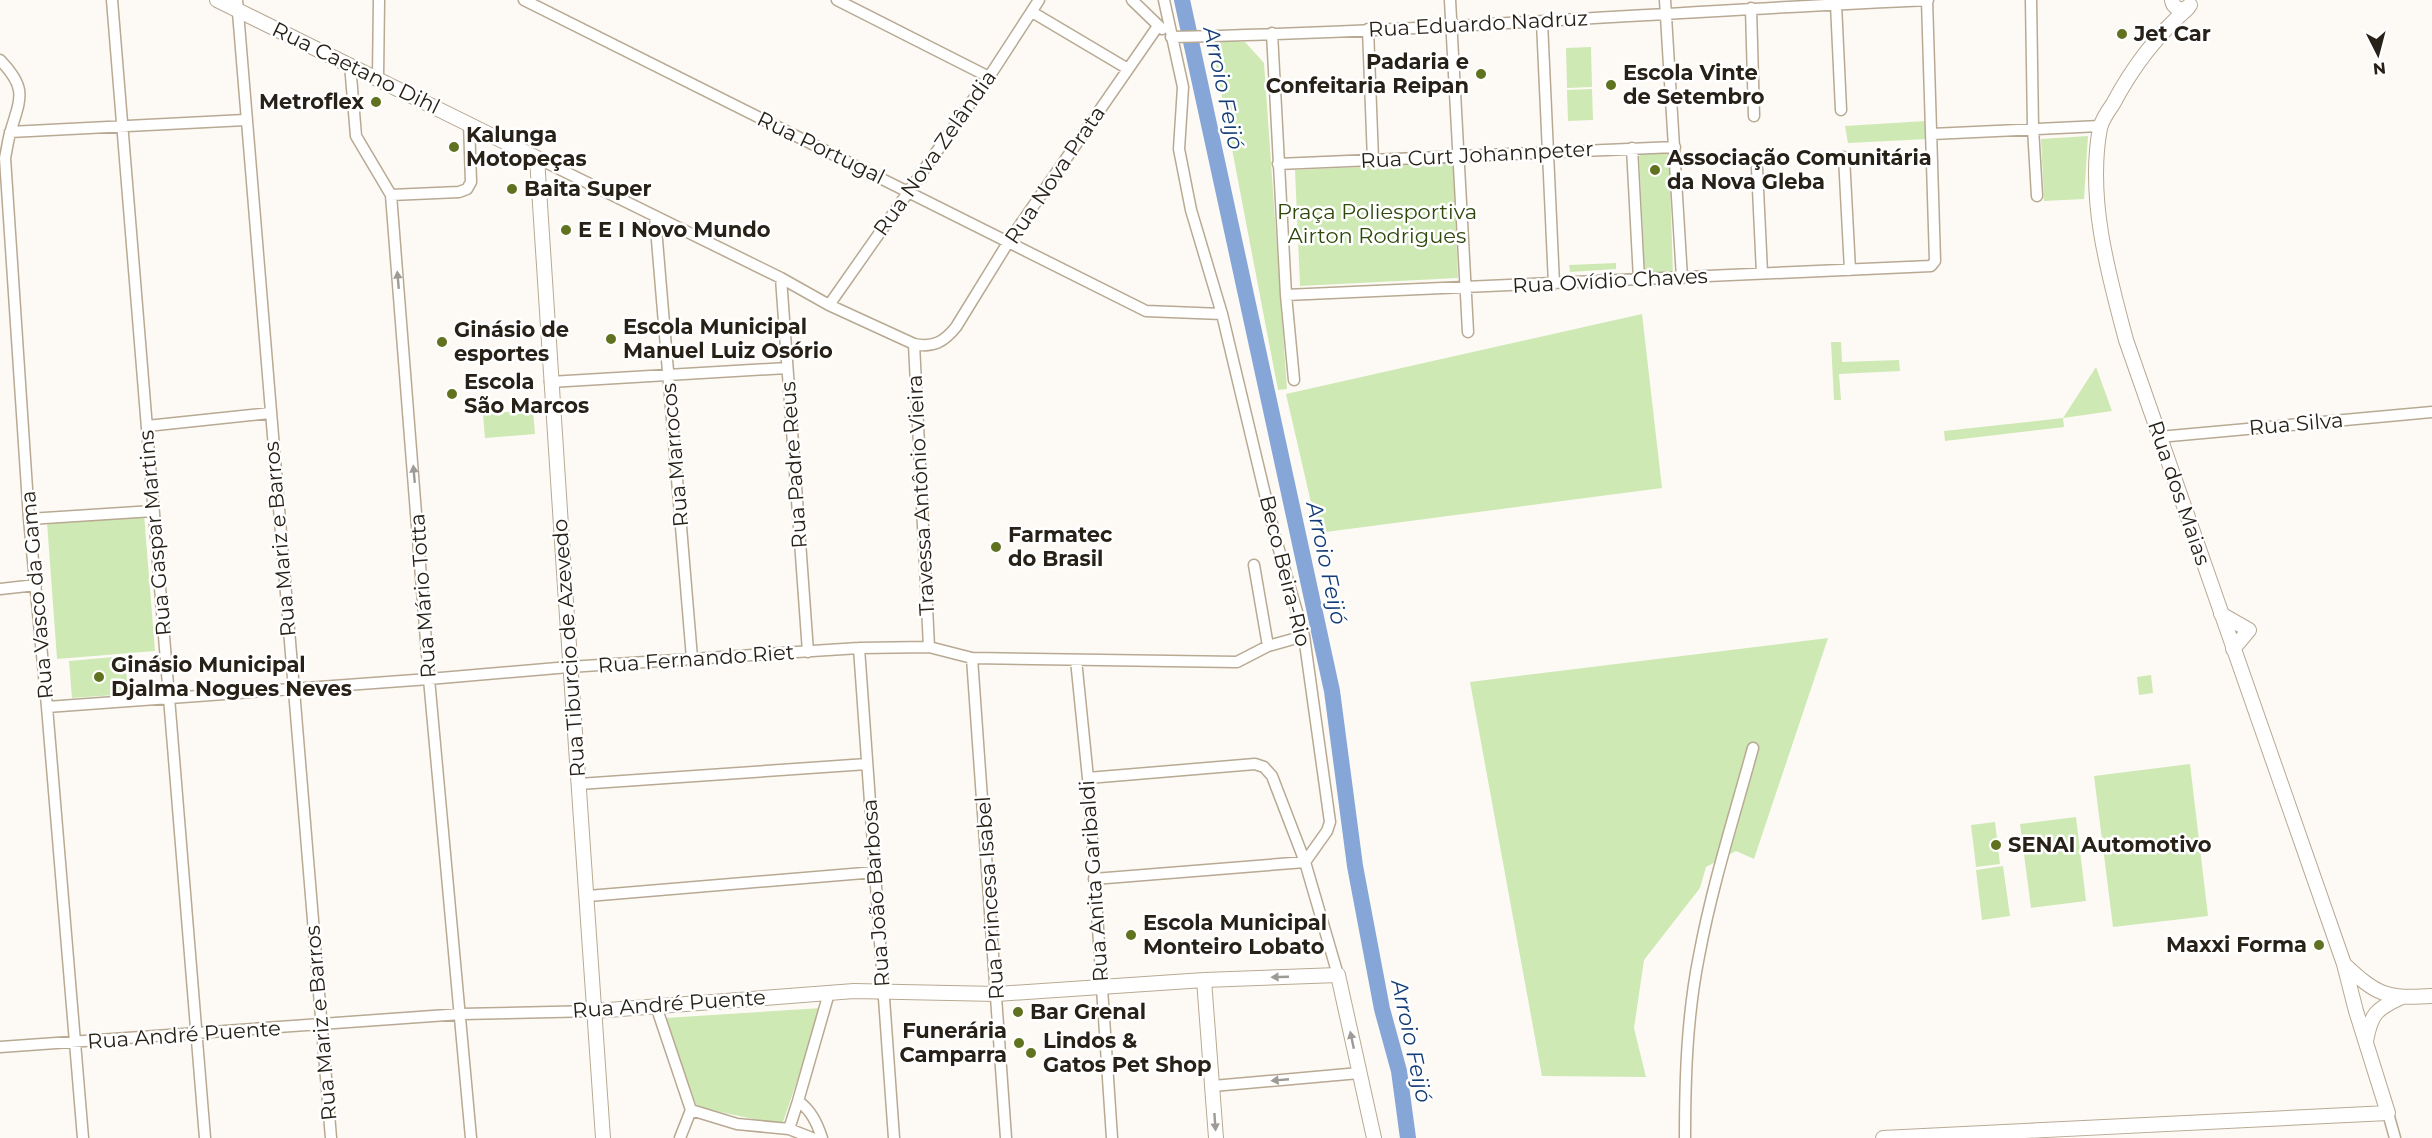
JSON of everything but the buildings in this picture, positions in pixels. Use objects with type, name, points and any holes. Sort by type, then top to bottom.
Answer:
[{"type":"main road","name":"Rua Caetano Dihl","points":[[217,0],[238,5],[537,158]]},
{"type":"main road","name":"Rua dos Maias","points":[[2182,3],[2126,80],[2100,126],[2097,168],[2099,217],[2112,288],[2159,437],[2344,964],[2388,1113]]},
{"type":"main road","name":"Rua Tiburcio de Azevedo","points":[[537,158],[569,667],[588,896],[603,1138]]},
{"type":"main road","points":[[2221,614],[2249,630],[2233,649]]},
{"type":"main road","name":"Rua dos Maias","points":[[2344,964],[2377,992]]},
{"type":"main road","points":[[1338,975],[1374,1138]]},
{"type":"main road","name":"Rua André Puente","points":[[595,1011],[829,993],[882,991],[997,994],[1204,980],[1338,975]]},
{"type":"main road","points":[[1204,980],[1216,1138]]},
{"type":"main road","points":[[2356,1003],[2377,992],[2400,998],[2432,996]]},
{"type":"main road","points":[[2366,1043],[2372,1017],[2379,1009],[2400,998]]},
{"type":"main road","points":[[2356,1003],[2379,1009]]},
{"type":"main road","points":[[1883,1138],[2388,1113]]},
{"type":"street","name":"Rua Gaspar Martins","points":[[112,0],[205,1138]]},
{"type":"street","points":[[378,77],[379,0]]},
{"type":"street","name":"Rua Portugal","points":[[524,0],[1146,311],[1222,314]]},
{"type":"street","points":[[837,0],[989,77]]},
{"type":"street","name":"Rua Nova Zelândia","points":[[829,305],[989,77],[1040,0]]},
{"type":"street","points":[[1132,0],[1158,26],[1175,37]]},
{"type":"street","name":"Beco Beira-Rio","points":[[1164,0],[1175,37],[1183,87],[1179,149],[1191,210],[1222,314],[1275,536],[1304,636],[1330,822],[1327,831],[1305,862]]},
{"type":"street","points":[[1450,0],[1468,332]]},
{"type":"street","points":[[1665,0],[1682,278]]},
{"type":"street","points":[[1927,0],[1932,134],[2100,126]]},
{"type":"street","name":"Rua Eduardo Nadruz","points":[[1175,37],[1542,22],[1751,8],[1927,0]]},
{"type":"street","points":[[2031,0],[2033,128],[2037,196]]},
{"type":"street","points":[[1836,4],[1841,110]]},
{"type":"street","name":"Rua Mariz e Barros","points":[[238,5],[245,120],[331,1138]]},
{"type":"street","points":[[1751,8],[1754,116]]},
{"type":"street","points":[[1032,12],[1128,69]]},
{"type":"street","points":[[1542,22],[1554,284]]},
{"type":"street","name":"Rua Nova Prata","points":[[914,344],[924,346],[947,339],[1009,241],[1158,26]]},
{"type":"street","points":[[1368,29],[1373,160]]},
{"type":"street","points":[[1272,33],[1286,295],[1294,380]]},
{"type":"street","name":"Rua Vasco da Gama","points":[[0,60],[17,84],[20,93],[20,103],[10,132],[5,158],[29,519],[83,1138]]},
{"type":"street","name":"Rua Mário Totta","points":[[350,64],[356,136],[391,195],[429,679],[471,1138]]},
{"type":"street","points":[[10,132],[245,120]]},
{"type":"street","points":[[391,195],[459,192],[467,189],[471,182],[469,123]]},
{"type":"street","name":"Rua Ovídio Chaves","points":[[1286,295],[1465,289],[1931,266],[1934,264],[1932,134]]},
{"type":"street","name":"Rua Curt Johannpeter","points":[[1278,164],[1675,147]]},
{"type":"street","points":[[1632,148],[1639,279]]},
{"type":"street","points":[[1844,157],[1850,270]]},
{"type":"street","name":"Rua Caetano Dihl","points":[[537,158],[781,278],[829,305],[914,344]]},
{"type":"street","points":[[1756,168],[1762,273]]},
{"type":"street","name":"Rua Marrocos","points":[[655,216],[692,658]]},
{"type":"street","name":"Rua Padre Reus","points":[[781,278],[807,652]]},
{"type":"street","name":"Travessa Antônio Vieira","points":[[914,344],[928,646]]},
{"type":"street","points":[[550,382],[787,368]]},
{"type":"street","name":"Rua Silva","points":[[2159,437],[2432,412]]},
{"type":"street","points":[[147,426],[270,413]]},
{"type":"street","points":[[29,519],[153,511]]},
{"type":"street","points":[[1254,565],[1268,646]]},
{"type":"street","points":[[0,589],[36,585]]},
{"type":"street","name":"Rua Fernando Riet","points":[[47,707],[692,658],[859,648],[928,646],[972,657],[1237,662],[1268,646],[1304,636]]},
{"type":"street","name":"Rua João Barbosa","points":[[859,648],[894,1138]]},
{"type":"street","name":"Rua Princesa Isabel","points":[[972,657],[1006,1138]]},
{"type":"street","name":"Rua Anita Garibaldi","points":[[1076,660],[1088,778],[1112,1138]]},
{"type":"street","points":[[1685,1138],[1689,1034],[1698,957],[1714,890],[1754,748]]},
{"type":"street","points":[[579,784],[867,764]]},
{"type":"street","points":[[1088,778],[1255,764],[1264,766],[1272,776],[1305,862],[1338,975]]},
{"type":"street","points":[[1094,879],[1305,862]]},
{"type":"street","points":[[588,896],[876,872]]},
{"type":"street","points":[[789,1129],[829,993]]},
{"type":"street","points":[[656,1006],[691,1110],[680,1138]]},
{"type":"street","name":"Rua André Puente","points":[[0,1047],[461,1014],[595,1011]]},
{"type":"street","points":[[1213,1086],[1359,1073]]},
{"type":"street","points":[[798,1101],[806,1106],[817,1122],[822,1138]]},
{"type":"street","points":[[691,1110],[737,1124],[789,1129],[812,1138]]},
{"type":"street","name":"Rua dos Maias","points":[[2388,1113],[2395,1138]]},
{"type":"green space","points":[[1211,39],[1245,42],[1264,63],[1287,389],[1278,390]]},
{"type":"green space","points":[[1591,47],[1592,87],[1567,88],[1566,48]]},
{"type":"green space","points":[[1592,89],[1593,120],[1568,121],[1567,90]]},
{"type":"green space","points":[[1926,121],[1928,139],[1848,143],[1845,126]]},
{"type":"green space","points":[[2088,136],[2084,199],[2044,201],[2041,139]]},
{"type":"green space","points":[[1669,152],[1673,275],[1645,276],[1639,153]]},
{"type":"green space","name":"Praça Poliesportiva Airton Rodrigues","points":[[1453,163],[1458,278],[1300,286],[1295,170]]},
{"type":"green space","points":[[1616,263],[1616,269],[1570,272],[1569,265]]},
{"type":"green space","points":[[1642,314],[1662,488],[1318,533],[1286,394]]},
{"type":"green space","points":[[1831,342],[1841,342],[1842,362],[1899,360],[1900,371],[1839,374],[1841,400],[1834,400]]},
{"type":"green space","points":[[2096,367],[2112,411],[2063,418]]},
{"type":"green space","points":[[533,410],[535,434],[485,438],[483,414]]},
{"type":"green space","points":[[2063,418],[2064,427],[1945,441],[1944,431]]},
{"type":"green space","points":[[144,514],[155,651],[57,659],[47,522]]},
{"type":"green space","points":[[1828,638],[1754,859],[1736,851],[1706,867],[1700,888],[1644,960],[1634,1028],[1646,1077],[1542,1076],[1470,682]]},
{"type":"green space","name":"Ginásio Municipal Djalma Nogues Neves","points":[[125,656],[128,694],[72,698],[69,661]]},
{"type":"green space","points":[[2151,675],[2153,693],[2139,695],[2137,677]]},
{"type":"green space","points":[[2190,764],[2208,916],[2113,927],[2094,776]]},
{"type":"green space","points":[[2076,817],[2086,901],[2031,908],[2020,824]]},
{"type":"green space","points":[[1995,822],[2000,864],[1976,867],[1971,825]]},
{"type":"green space","points":[[2003,866],[2010,916],[1982,920],[1976,870]]},
{"type":"green space","points":[[822,1008],[782,1125],[697,1107],[665,1018]]},
{"type":"waterway","name":"Arroio Feijó","points":[[1182,0],[1332,691],[1355,866],[1382,1009],[1399,1071],[1408,1138]]},
{"type":"place","name":"Jet Car","points":[[2122,34]]},
{"type":"place","name":"Padaria e Confeitaria Reipan","points":[[1481,74]]},
{"type":"place","name":"Escola Vinte de Setembro","points":[[1611,85]]},
{"type":"place","name":"Metroflex","points":[[376,102]]},
{"type":"place","name":"Kalunga Motopeças","points":[[454,147]]},
{"type":"place","name":"Associação Comunitária da Nova Gleba","points":[[1655,170]]},
{"type":"place","name":"Baita Super","points":[[512,189]]},
{"type":"place","name":"E E I Novo Mundo","points":[[566,230]]},
{"type":"place","name":"Escola Municipal Manuel Luiz Osório","points":[[611,339]]},
{"type":"place","name":"Ginásio de esportes","points":[[442,342]]},
{"type":"place","name":"Escola São Marcos","points":[[452,394]]},
{"type":"place","name":"Farmatec do Brasil","points":[[996,547]]},
{"type":"place","name":"Ginásio Municipal Djalma Nogues Neves","points":[[99,677]]},
{"type":"place","name":"SENAI Automotivo","points":[[1996,845]]},
{"type":"place","name":"Escola Municipal Monteiro Lobato","points":[[1131,935]]},
{"type":"place","name":"Maxxi Forma","points":[[2319,945]]},
{"type":"place","name":"Bar Grenal","points":[[1018,1012]]},
{"type":"place","name":"Funerária Camparra","points":[[1019,1043]]},
{"type":"place","name":"Lindos & Gatos Pet Shop","points":[[1031,1053]]}]
